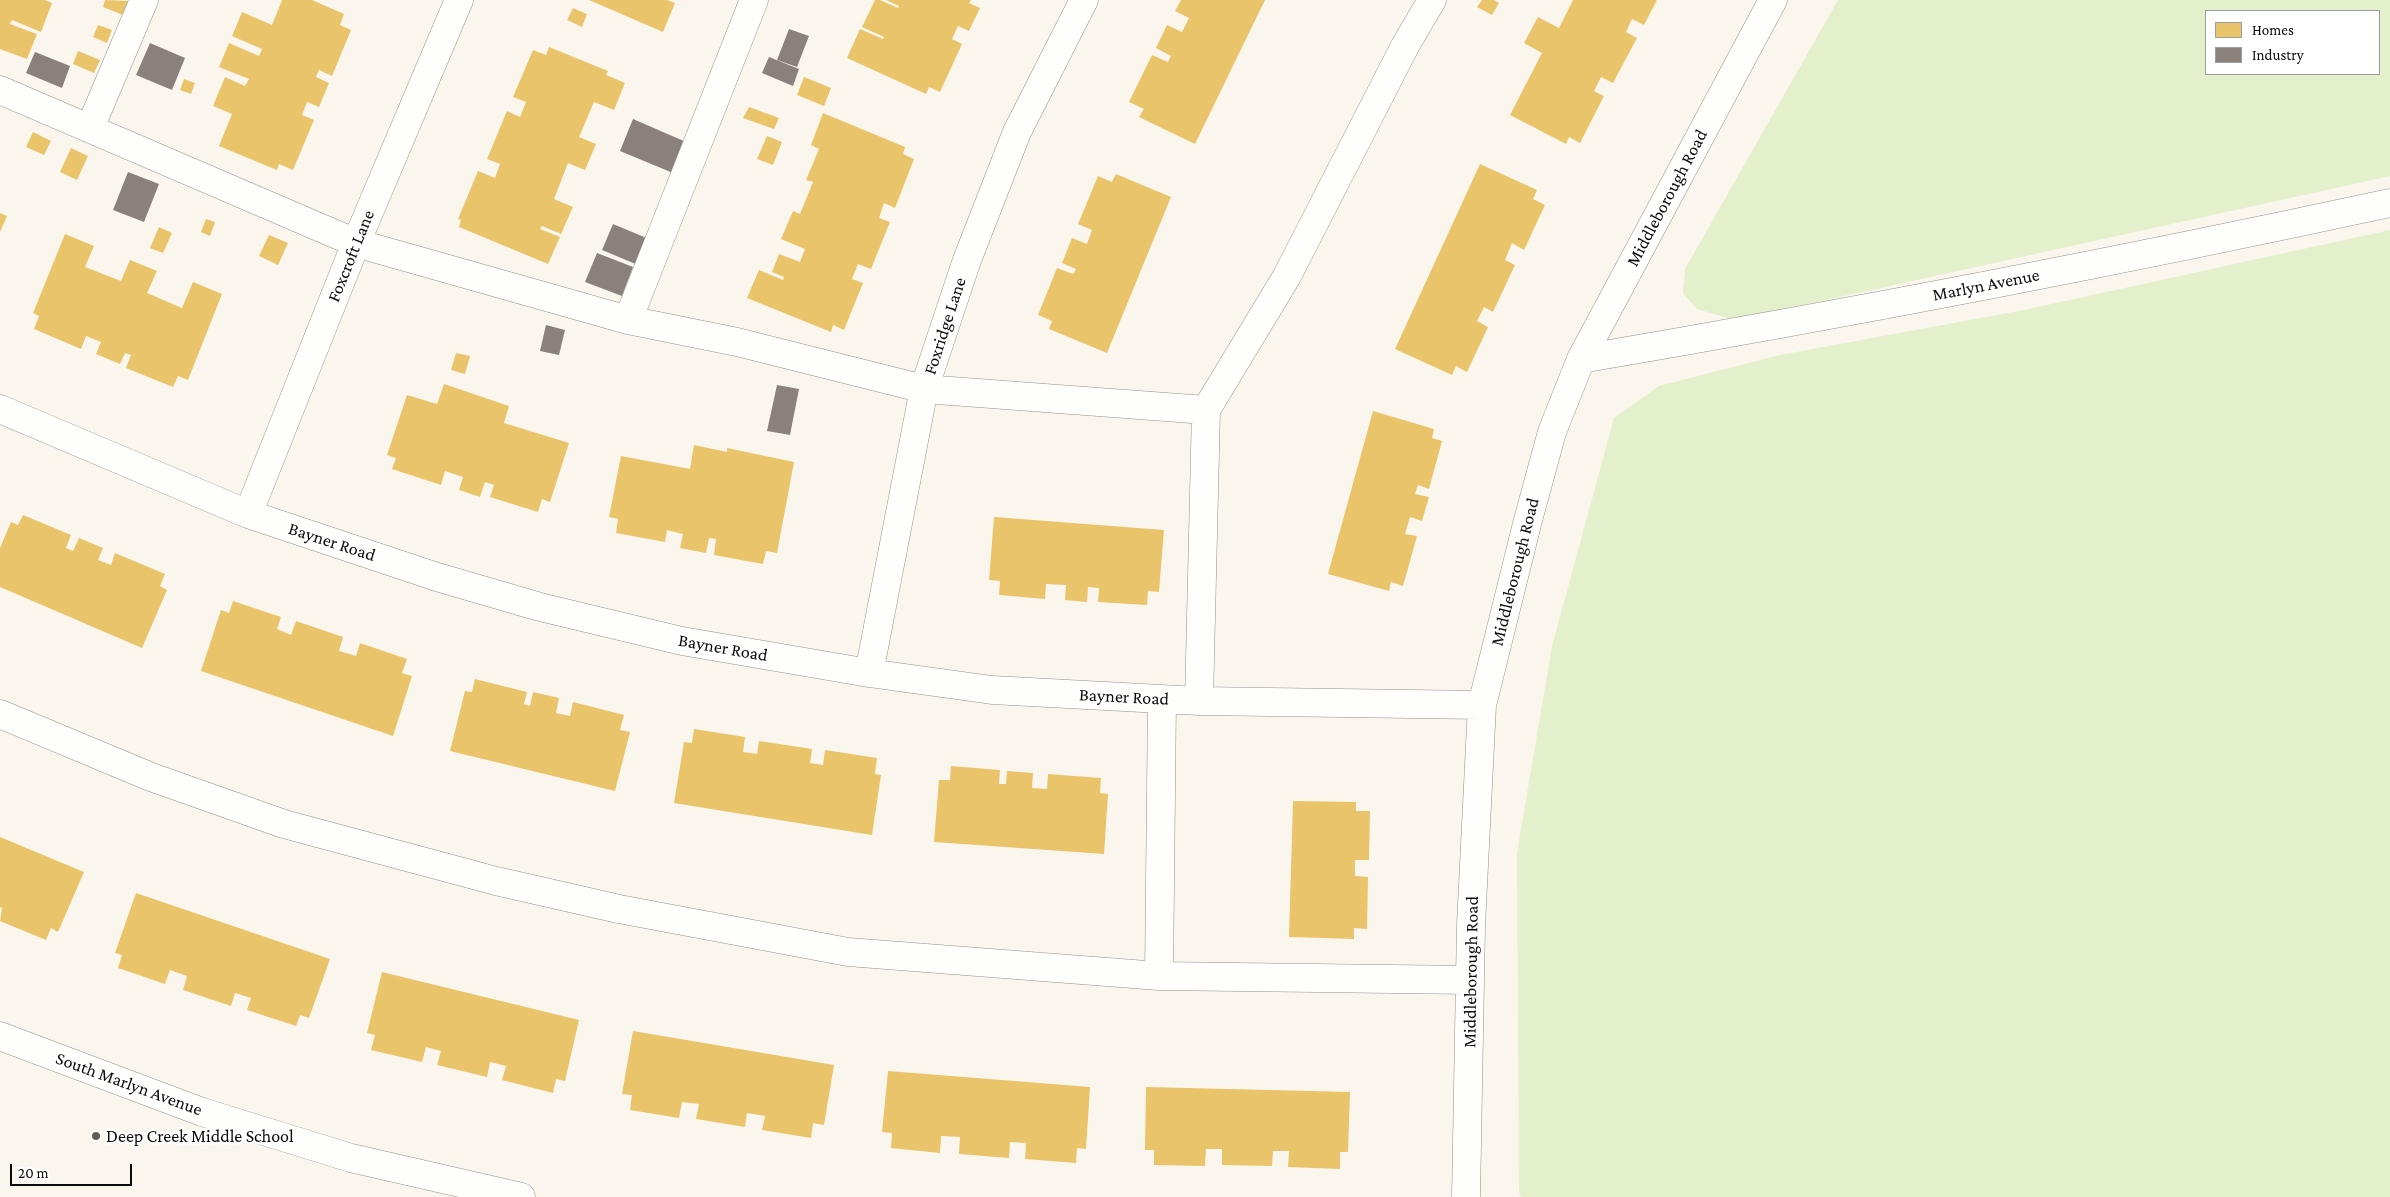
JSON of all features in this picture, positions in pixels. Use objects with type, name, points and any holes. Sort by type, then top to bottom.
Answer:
[{"type":"street","points":[[90,128],[144,0]]},
{"type":"street","name":"Foxcroft Lane","points":[[248,514],[356,244],[459,0]]},
{"type":"street","points":[[628,320],[754,0]]},
{"type":"street","name":"Foxridge Lane","points":[[869,673],[924,388],[967,260],[1017,132],[1084,0]]},
{"type":"street","points":[[1199,701],[1206,410],[1287,276],[1405,46],[1432,0]]},
{"type":"street","name":"Middleborough Road","points":[[1466,1197],[1470,980],[1482,705],[1552,432],[1581,359],[1773,0]]},
{"type":"street","points":[[0,90],[356,244],[628,320],[737,342],[924,388],[1206,410]]},
{"type":"street","name":"Marlyn Avenue","points":[[1581,359],[1822,318],[2256,232],[2390,203]]},
{"type":"street","name":"Bayner Road","points":[[0,409],[248,514],[437,577],[540,607],[682,641],[869,673],[992,690],[1162,700],[1482,705]]},
{"type":"street","points":[[1159,976],[1162,700]]},
{"type":"street","points":[[0,714],[151,777],[284,824],[543,892],[629,911],[848,952],[1159,976],[1470,980]]},
{"type":"street","name":"South Marlyn Avenue","points":[[0,1036],[202,1112],[351,1158],[521,1197]]},
{"type":"green space","points":[[1838,0],[2390,0],[2390,176],[1735,320],[1697,309],[1683,293],[1685,269]]},
{"type":"green space","points":[[2390,230],[2390,1197],[1522,1197],[1519,1193],[1517,853],[1552,646],[1614,418],[1659,386],[1780,355],[2024,310]]},
{"type":"building: Homes","points":[[0,0],[45,0],[52,3],[41,32],[12,20],[10,24],[37,34],[27,59],[0,49]]},
{"type":"building: Homes","points":[[105,0],[129,1],[123,15],[103,7]]},
{"type":"building: Homes","points":[[282,0],[312,0],[344,14],[340,25],[351,30],[332,76],[319,70],[316,77],[329,83],[319,107],[307,102],[302,115],[314,120],[293,170],[279,164],[277,170],[219,146],[232,114],[213,106],[225,77],[245,86],[249,79],[219,67],[229,43],[259,56],[262,49],[232,36],[242,12],[272,25]]},
{"type":"building: Homes","points":[[589,0],[667,0],[675,3],[663,32]]},
{"type":"building: Homes","points":[[875,0],[880,0],[898,8],[899,6],[886,0],[971,0],[969,3],[980,8],[969,31],[958,26],[952,39],[962,44],[940,92],[929,87],[926,94],[847,58],[860,29],[883,39],[884,37],[862,27]]},
{"type":"building: Homes","points":[[1181,0],[1265,0],[1195,144],[1139,117],[1144,109],[1129,102],[1152,55],[1168,62],[1171,56],[1156,48],[1167,25],[1182,32],[1189,18],[1175,11]]},
{"type":"building: Homes","points":[[1482,0],[1494,0],[1499,3],[1492,15],[1477,7]]},
{"type":"building: Homes","points":[[1573,0],[1657,0],[1644,25],[1632,19],[1626,32],[1637,38],[1613,83],[1601,77],[1594,91],[1604,96],[1580,143],[1569,137],[1566,144],[1510,115],[1542,53],[1524,43],[1538,17],[1559,28]]},
{"type":"building: Homes","points":[[573,8],[587,14],[582,27],[567,20]]},
{"type":"building: Homes","points":[[98,25],[112,30],[107,43],[93,37]]},
{"type":"building: Homes","points":[[549,47],[608,71],[606,75],[625,83],[614,110],[594,102],[579,137],[596,144],[585,170],[568,163],[554,199],[573,207],[561,234],[542,226],[540,229],[560,237],[548,264],[459,227],[461,220],[458,219],[478,171],[495,178],[500,164],[487,159],[507,111],[520,117],[526,102],[513,97],[533,50],[546,55]]},
{"type":"building: Homes","points":[[78,51],[100,60],[94,73],[73,64]]},
{"type":"building: Homes","points":[[804,77],[831,88],[824,106],[797,95]]},
{"type":"building: Homes","points":[[184,79],[195,83],[191,94],[180,90]]},
{"type":"building: Homes","points":[[749,107],[779,118],[774,129],[743,118]]},
{"type":"building: Homes","points":[[823,113],[905,147],[903,154],[914,159],[895,208],[884,203],[879,218],[890,222],[871,269],[858,264],[852,279],[863,283],[844,330],[833,325],[831,332],[747,298],[759,270],[783,280],[784,277],[772,272],[779,254],[800,262],[805,249],[781,239],[793,211],[800,214],[813,182],[806,180],[819,149],[811,145]]},
{"type":"building: Homes","points":[[33,132],[51,141],[44,155],[26,147]]},
{"type":"building: Homes","points":[[767,136],[782,142],[773,165],[757,159]]},
{"type":"building: Homes","points":[[71,148],[88,156],[77,180],[60,172]]},
{"type":"building: Homes","points":[[1480,164],[1537,190],[1533,199],[1545,205],[1524,250],[1512,243],[1505,260],[1515,265],[1493,312],[1484,307],[1477,321],[1488,327],[1467,372],[1456,366],[1452,375],[1395,349]]},
{"type":"building: Homes","points":[[1116,174],[1171,197],[1107,353],[1049,329],[1052,321],[1038,315],[1057,268],[1073,274],[1076,269],[1062,263],[1072,238],[1087,244],[1092,230],[1078,224],[1098,176],[1112,182]]},
{"type":"building: Homes","points":[[0,213],[7,216],[0,232]]},
{"type":"building: Homes","points":[[206,219],[215,222],[210,236],[201,232]]},
{"type":"building: Homes","points":[[159,227],[172,233],[163,253],[150,248]]},
{"type":"building: Homes","points":[[65,234],[94,246],[85,267],[121,281],[130,260],[157,271],[147,293],[182,308],[193,282],[222,294],[188,380],[178,376],[173,387],[126,368],[131,355],[125,353],[120,364],[96,354],[101,342],[86,336],[81,349],[34,329],[39,316],[33,313]]},
{"type":"building: Homes","points":[[269,235],[288,243],[278,265],[259,256]]},
{"type":"building: Homes","points":[[456,353],[470,356],[465,374],[451,370]]},
{"type":"building: Homes","points":[[444,384],[509,406],[504,423],[569,443],[550,502],[542,499],[538,512],[490,497],[494,485],[485,482],[480,497],[459,490],[463,477],[445,471],[441,485],[392,469],[396,458],[387,455],[407,395],[437,404]]},
{"type":"building: Homes","points":[[1373,411],[1434,429],[1432,438],[1442,441],[1429,489],[1418,485],[1415,494],[1429,497],[1422,521],[1410,517],[1405,534],[1417,536],[1403,586],[1391,582],[1389,591],[1328,574]]},
{"type":"building: Homes","points":[[694,445],[727,452],[727,448],[794,462],[777,553],[766,551],[763,564],[714,555],[716,539],[709,538],[706,553],[680,548],[683,534],[667,530],[665,542],[616,533],[618,519],[609,517],[621,456],[690,469]]},
{"type":"building: Homes","points":[[23,515],[71,535],[66,548],[73,551],[79,538],[103,548],[98,560],[111,565],[115,553],[165,574],[160,586],[167,590],[142,648],[0,587],[0,548],[11,522],[18,525]]},
{"type":"building: Homes","points":[[994,517],[1164,530],[1159,592],[1148,591],[1147,605],[1098,602],[1099,588],[1088,587],[1087,602],[1065,600],[1066,585],[1046,584],[1045,599],[999,595],[1000,581],[989,580]]},
{"type":"building: Homes","points":[[233,601],[281,617],[277,629],[291,635],[296,621],[343,637],[339,651],[356,656],[360,643],[407,659],[402,673],[412,676],[393,736],[201,671],[221,610],[229,613]]},
{"type":"building: Homes","points":[[475,679],[527,692],[524,704],[530,706],[533,692],[559,698],[556,713],[570,716],[573,702],[624,715],[620,730],[630,732],[615,791],[450,751],[465,691],[472,692]]},
{"type":"building: Homes","points":[[694,729],[745,737],[743,752],[757,754],[759,741],[812,749],[810,763],[823,765],[825,750],[877,758],[875,774],[881,775],[872,835],[674,803],[684,742],[692,743]]},
{"type":"building: Homes","points":[[951,766],[1000,770],[999,784],[1006,784],[1007,771],[1033,773],[1032,788],[1047,789],[1048,774],[1101,778],[1100,793],[1108,794],[1104,854],[934,842],[939,780],[950,780]]},
{"type":"building: Homes","points":[[1293,801],[1356,802],[1356,811],[1370,811],[1369,860],[1355,860],[1355,876],[1368,877],[1367,929],[1354,928],[1354,939],[1289,937]]},
{"type":"building: Homes","points":[[0,837],[84,872],[58,932],[51,928],[46,940],[0,921],[2,908],[0,907]]},
{"type":"building: Homes","points":[[136,893],[330,959],[309,1018],[300,1015],[296,1026],[247,1010],[251,998],[235,993],[231,1006],[183,990],[187,976],[170,970],[165,984],[118,968],[122,955],[115,953]]},
{"type":"building: Homes","points":[[382,972],[579,1020],[565,1081],[556,1079],[553,1093],[502,1080],[506,1066],[490,1062],[487,1077],[437,1065],[441,1051],[426,1047],[422,1062],[371,1050],[375,1035],[367,1033]]},
{"type":"building: Homes","points":[[633,1031],[834,1065],[824,1125],[813,1123],[811,1138],[762,1130],[765,1116],[747,1113],[745,1127],[696,1119],[699,1104],[682,1102],[679,1118],[630,1110],[632,1095],[622,1094]]},
{"type":"building: Homes","points":[[888,1071],[1090,1087],[1086,1149],[1077,1148],[1076,1163],[1025,1159],[1026,1143],[1010,1142],[1009,1158],[959,1154],[960,1137],[941,1136],[940,1153],[891,1148],[892,1133],[882,1132]]},
{"type":"building: Homes","points":[[1146,1087],[1350,1092],[1348,1152],[1340,1152],[1340,1169],[1288,1167],[1289,1151],[1273,1151],[1272,1166],[1222,1165],[1222,1149],[1206,1149],[1205,1166],[1154,1165],[1154,1150],[1145,1150]]},
{"type":"building: Industry","points":[[789,29],[809,36],[797,67],[777,60]]},
{"type":"building: Industry","points":[[150,43],[185,58],[172,90],[136,75]]},
{"type":"building: Industry","points":[[35,52],[70,66],[62,88],[26,73]]},
{"type":"building: Industry","points":[[769,57],[799,69],[793,86],[762,73]]},
{"type":"building: Industry","points":[[633,119],[686,142],[673,173],[620,151]]},
{"type":"building: Industry","points":[[128,172],[159,184],[144,222],[113,210]]},
{"type":"building: Industry","points":[[613,224],[649,239],[638,265],[602,250]]},
{"type":"building: Industry","points":[[597,253],[633,267],[622,296],[585,282]]},
{"type":"building: Industry","points":[[546,325],[565,330],[559,355],[540,351]]},
{"type":"building: Industry","points":[[777,385],[799,389],[790,435],[767,431]]},
{"type":"place","name":"Deep Creek Middle School","points":[[96,1136]]}]
